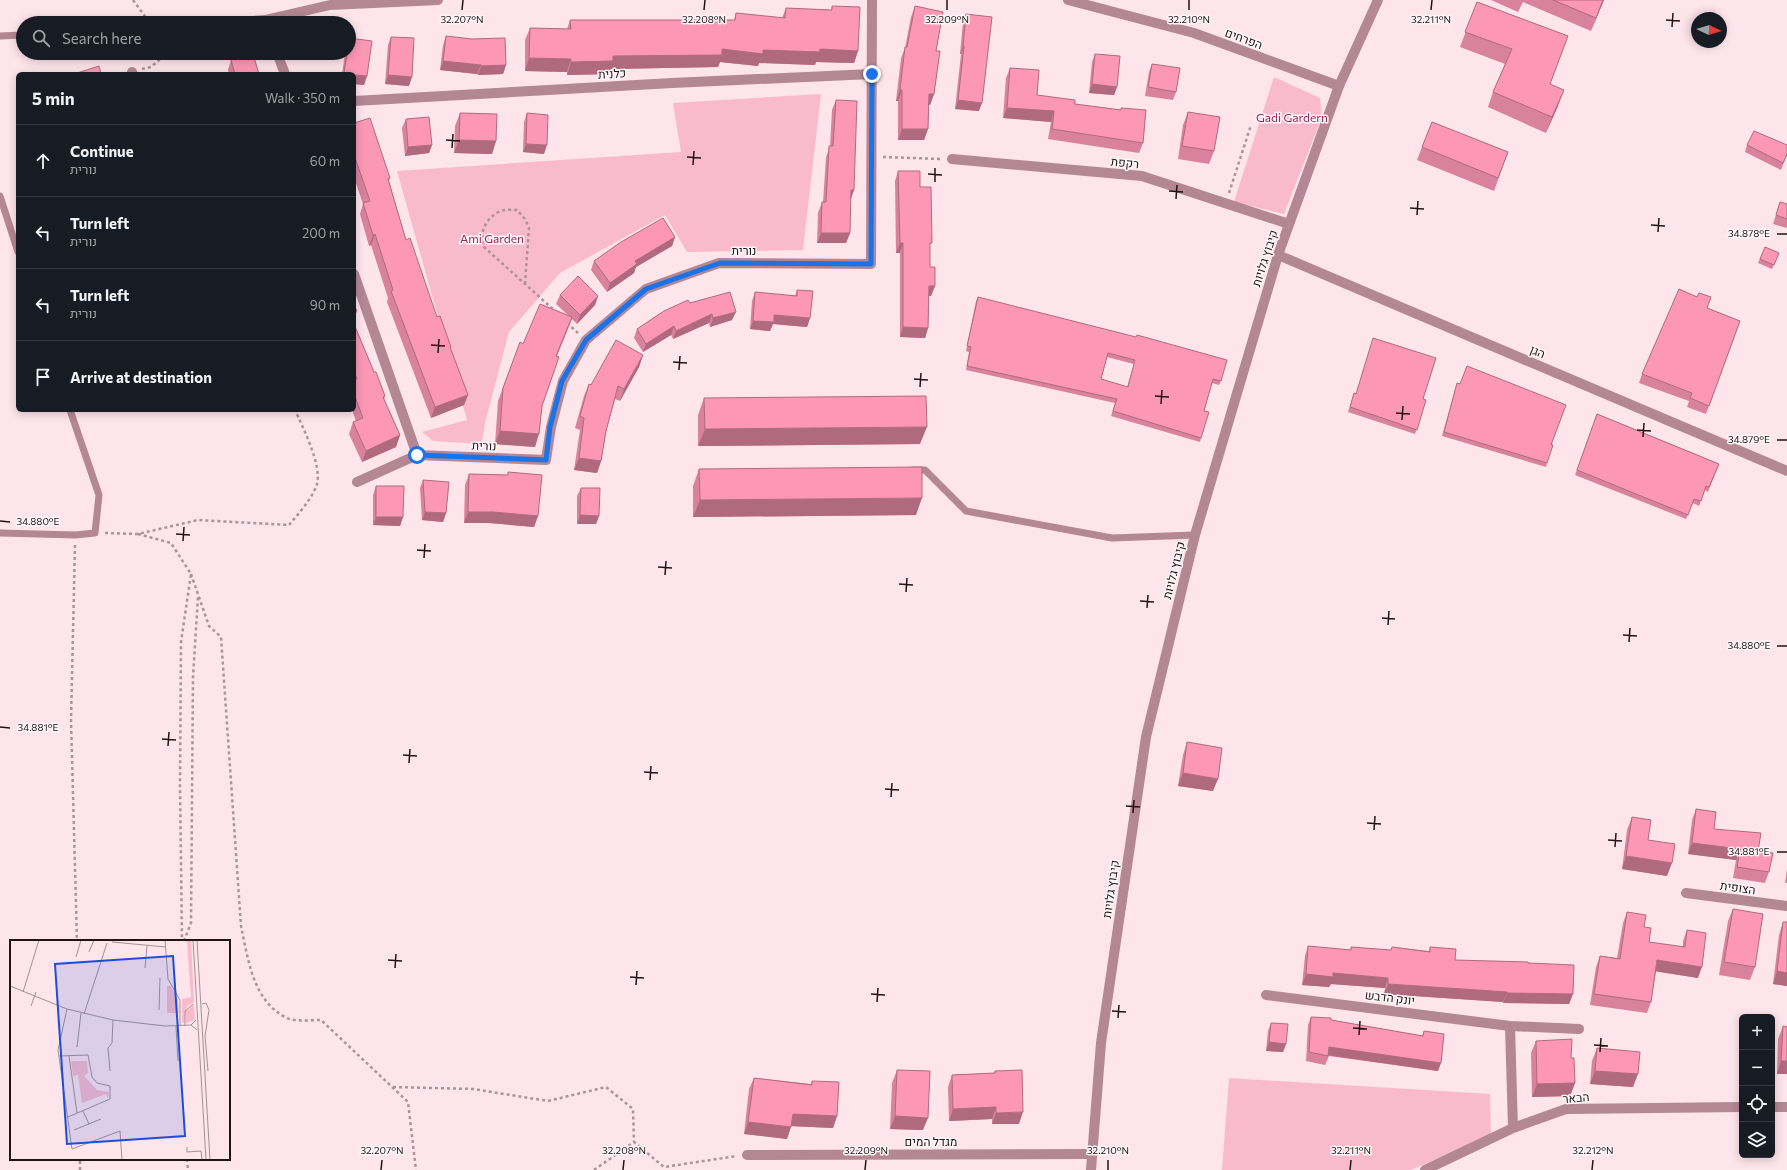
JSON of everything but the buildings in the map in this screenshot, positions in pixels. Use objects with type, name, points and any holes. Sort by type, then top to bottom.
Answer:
[{"type":"street","points":[[286,16],[330,5],[438,0]]},
{"type":"street","name":"נורית","points":[[357,482],[417,455],[546,460],[550,427],[562,381],[586,340],[646,289],[720,263],[871,264],[872,0]]},
{"type":"street","name":"הפרחים","points":[[1068,0],[1194,33],[1339,86]]},
{"type":"street","name":"קיבוץ גלויות","points":[[1092,1170],[1101,1042],[1146,737],[1196,535],[1278,255],[1339,86],[1378,0]]},
{"type":"street","points":[[279,60],[283,72]]},
{"type":"street","name":"כלנית","points":[[356,101],[664,83],[872,74]]},
{"type":"street","name":"רקפת","points":[[952,159],[1142,176],[1289,224]]},
{"type":"street","name":"הגן","points":[[1278,255],[1787,471]]},
{"type":"street","points":[[356,280],[417,455]]},
{"type":"street","name":"הצופית","points":[[1686,893],[1787,906]]},
{"type":"street","name":"יונק הדבש","points":[[1266,995],[1510,1026],[1579,1029]]},
{"type":"street","points":[[1510,1026],[1513,1128]]},
{"type":"street","name":"הבאר","points":[[1425,1170],[1513,1128],[1566,1109],[1739,1107]]},
{"type":"street","points":[[1775,1107],[1787,1107]]},
{"type":"street","name":"מגדל המים","points":[[747,1155],[1092,1154]]},
{"type":"lane","points":[[0,36],[16,35]]},
{"type":"lane","points":[[0,196],[16,246]]},
{"type":"lane","points":[[0,533],[75,535],[95,534],[99,495],[71,412]]},
{"type":"lane","points":[[901,470],[925,470],[966,510],[1112,538],[1196,535]]},
{"type":"path","points":[[133,0],[145,16]]},
{"type":"path","points":[[135,72],[151,67],[159,60]]},
{"type":"path","points":[[1225,204],[1252,125]]},
{"type":"path","points":[[872,157],[952,159]]},
{"type":"path","points":[[525,284],[529,228],[525,218],[517,210],[502,210],[492,216],[482,230],[481,240],[484,247],[558,315]]},
{"type":"path","points":[[564,320],[586,340]]},
{"type":"path","points":[[95,534],[138,534],[198,520],[289,525],[304,507],[317,484],[317,464],[296,412]]},
{"type":"path","points":[[138,534],[171,543],[191,574],[209,626],[221,637],[241,926],[250,970],[268,1006],[288,1019],[321,1020],[408,1102],[416,1170]]},
{"type":"path","points":[[75,535],[71,720],[77,940]]},
{"type":"path","points":[[183,940],[180,784],[181,642],[191,574]]},
{"type":"path","points":[[183,940],[191,923],[193,677],[198,594]]},
{"type":"path","points":[[392,1086],[473,1089],[548,1101],[606,1087],[633,1109],[634,1142],[664,1167],[747,1155]]},
{"type":"path","points":[[594,1170],[634,1142]]},
{"type":"path","points":[[187,1160],[188,1170]]},
{"type":"green space","name":"Gadi Gardern","points":[[1274,77],[1320,98],[1322,117],[1284,214],[1234,202]]},
{"type":"green space","name":"Ami Garden","points":[[821,94],[803,250],[687,252],[665,215],[560,273],[509,332],[485,423],[482,444],[433,441],[422,432],[467,420],[397,171],[681,152],[673,103]]},
{"type":"green space","points":[[1229,1078],[1490,1094],[1491,1135],[1411,1170],[1222,1170]]},
{"type":"route","points":[[417,455],[546,460],[550,427],[562,381],[586,340],[646,289],[720,263],[871,264],[872,74]]}]
